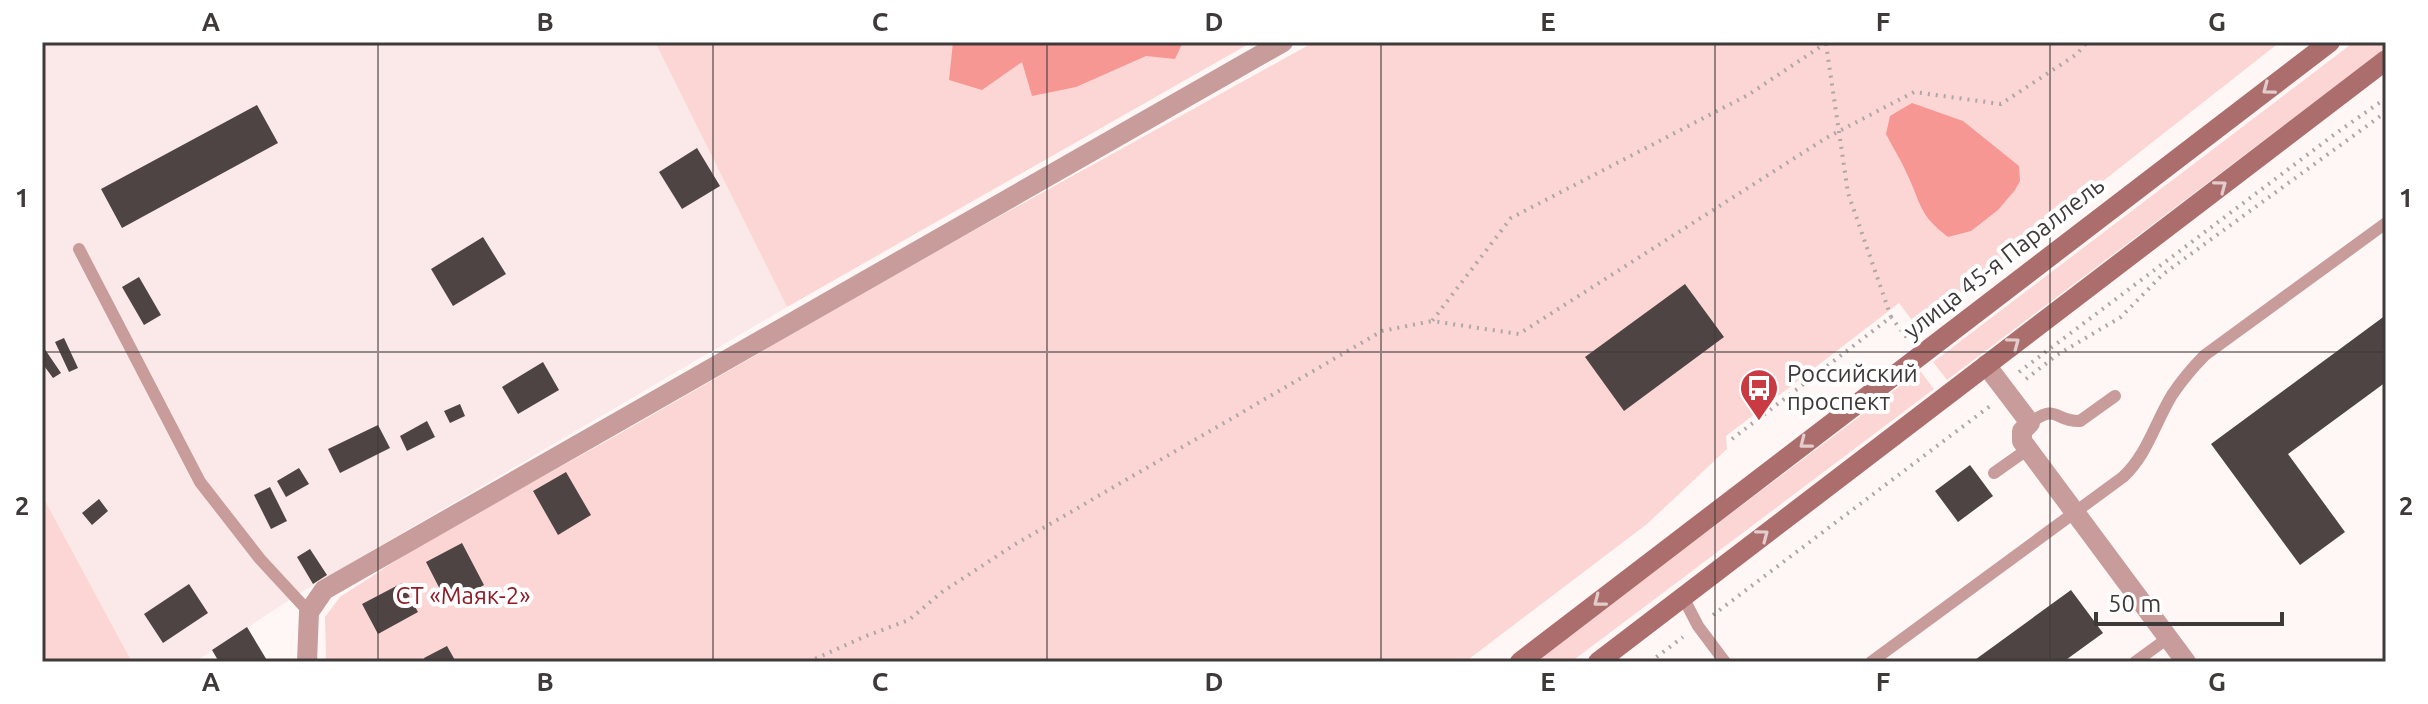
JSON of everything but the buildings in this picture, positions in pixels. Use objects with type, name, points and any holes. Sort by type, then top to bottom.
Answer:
[{"type":"main road","name":"улица 45-я Параллель","points":[[1520,662],[2330,42]]},
{"type":"main road","points":[[1598,662],[2386,60]]},
{"type":"street","points":[[307,662],[309,612],[324,590],[1283,42]]},
{"type":"street","points":[[1986,365],[2030,423],[2021,436],[2028,449],[2186,662]]},
{"type":"lane","points":[[1871,662],[2135,467],[2171,397],[2185,375],[2205,355],[2386,223]]},
{"type":"lane","points":[[79,249],[200,482],[260,559],[309,612]]},
{"type":"lane","points":[[2030,423],[2050,412],[2074,422],[2080,421],[2115,396]]},
{"type":"lane","points":[[1994,473],[2028,449]]},
{"type":"lane","points":[[1683,597],[1698,626],[1725,662]]},
{"type":"lane","points":[[2135,662],[2168,638]]},
{"type":"path","points":[[808,662],[909,620],[942,592],[1014,545],[1382,331],[1432,321],[1519,334],[1839,131],[1914,92],[2001,104],[2077,54],[2087,42]]},
{"type":"path","points":[[1432,321],[1511,218],[1748,95],[1826,43],[1848,193],[1891,317],[1920,355]]},
{"type":"path","points":[[1732,439],[1891,317]]},
{"type":"shaded area","points":[[42,42],[655,42],[787,307],[305,590],[194,662],[132,662],[42,495]]},
{"type":"shaded area","points":[[953,42],[1183,42],[1175,59],[1146,56],[1076,87],[1032,96],[1022,62],[982,90],[949,80]]},
{"type":"shaded area","points":[[1912,103],[1963,121],[2019,166],[2020,181],[2015,190],[1998,210],[1971,231],[1948,237],[1931,222],[1886,134],[1890,116]]},
{"type":"green space","points":[[655,42],[1252,42],[787,307]]},
{"type":"green space","name":"СТ «Маяк-2»","points":[[1314,42],[2280,42],[1917,327],[1899,303],[1726,436],[1727,449],[1647,524],[1465,662],[326,662],[325,617],[340,597],[417,547],[928,256]]},
{"type":"green space","points":[[2354,42],[2386,42],[2386,48],[1947,380],[1933,362]]},
{"type":"green space","points":[[1920,371],[1934,389],[1571,662],[1534,662]]},
{"type":"green space","points":[[42,495],[132,662],[42,662]]},
{"type":"place","name":"Российский проспект","points":[[1759,422]]}]
